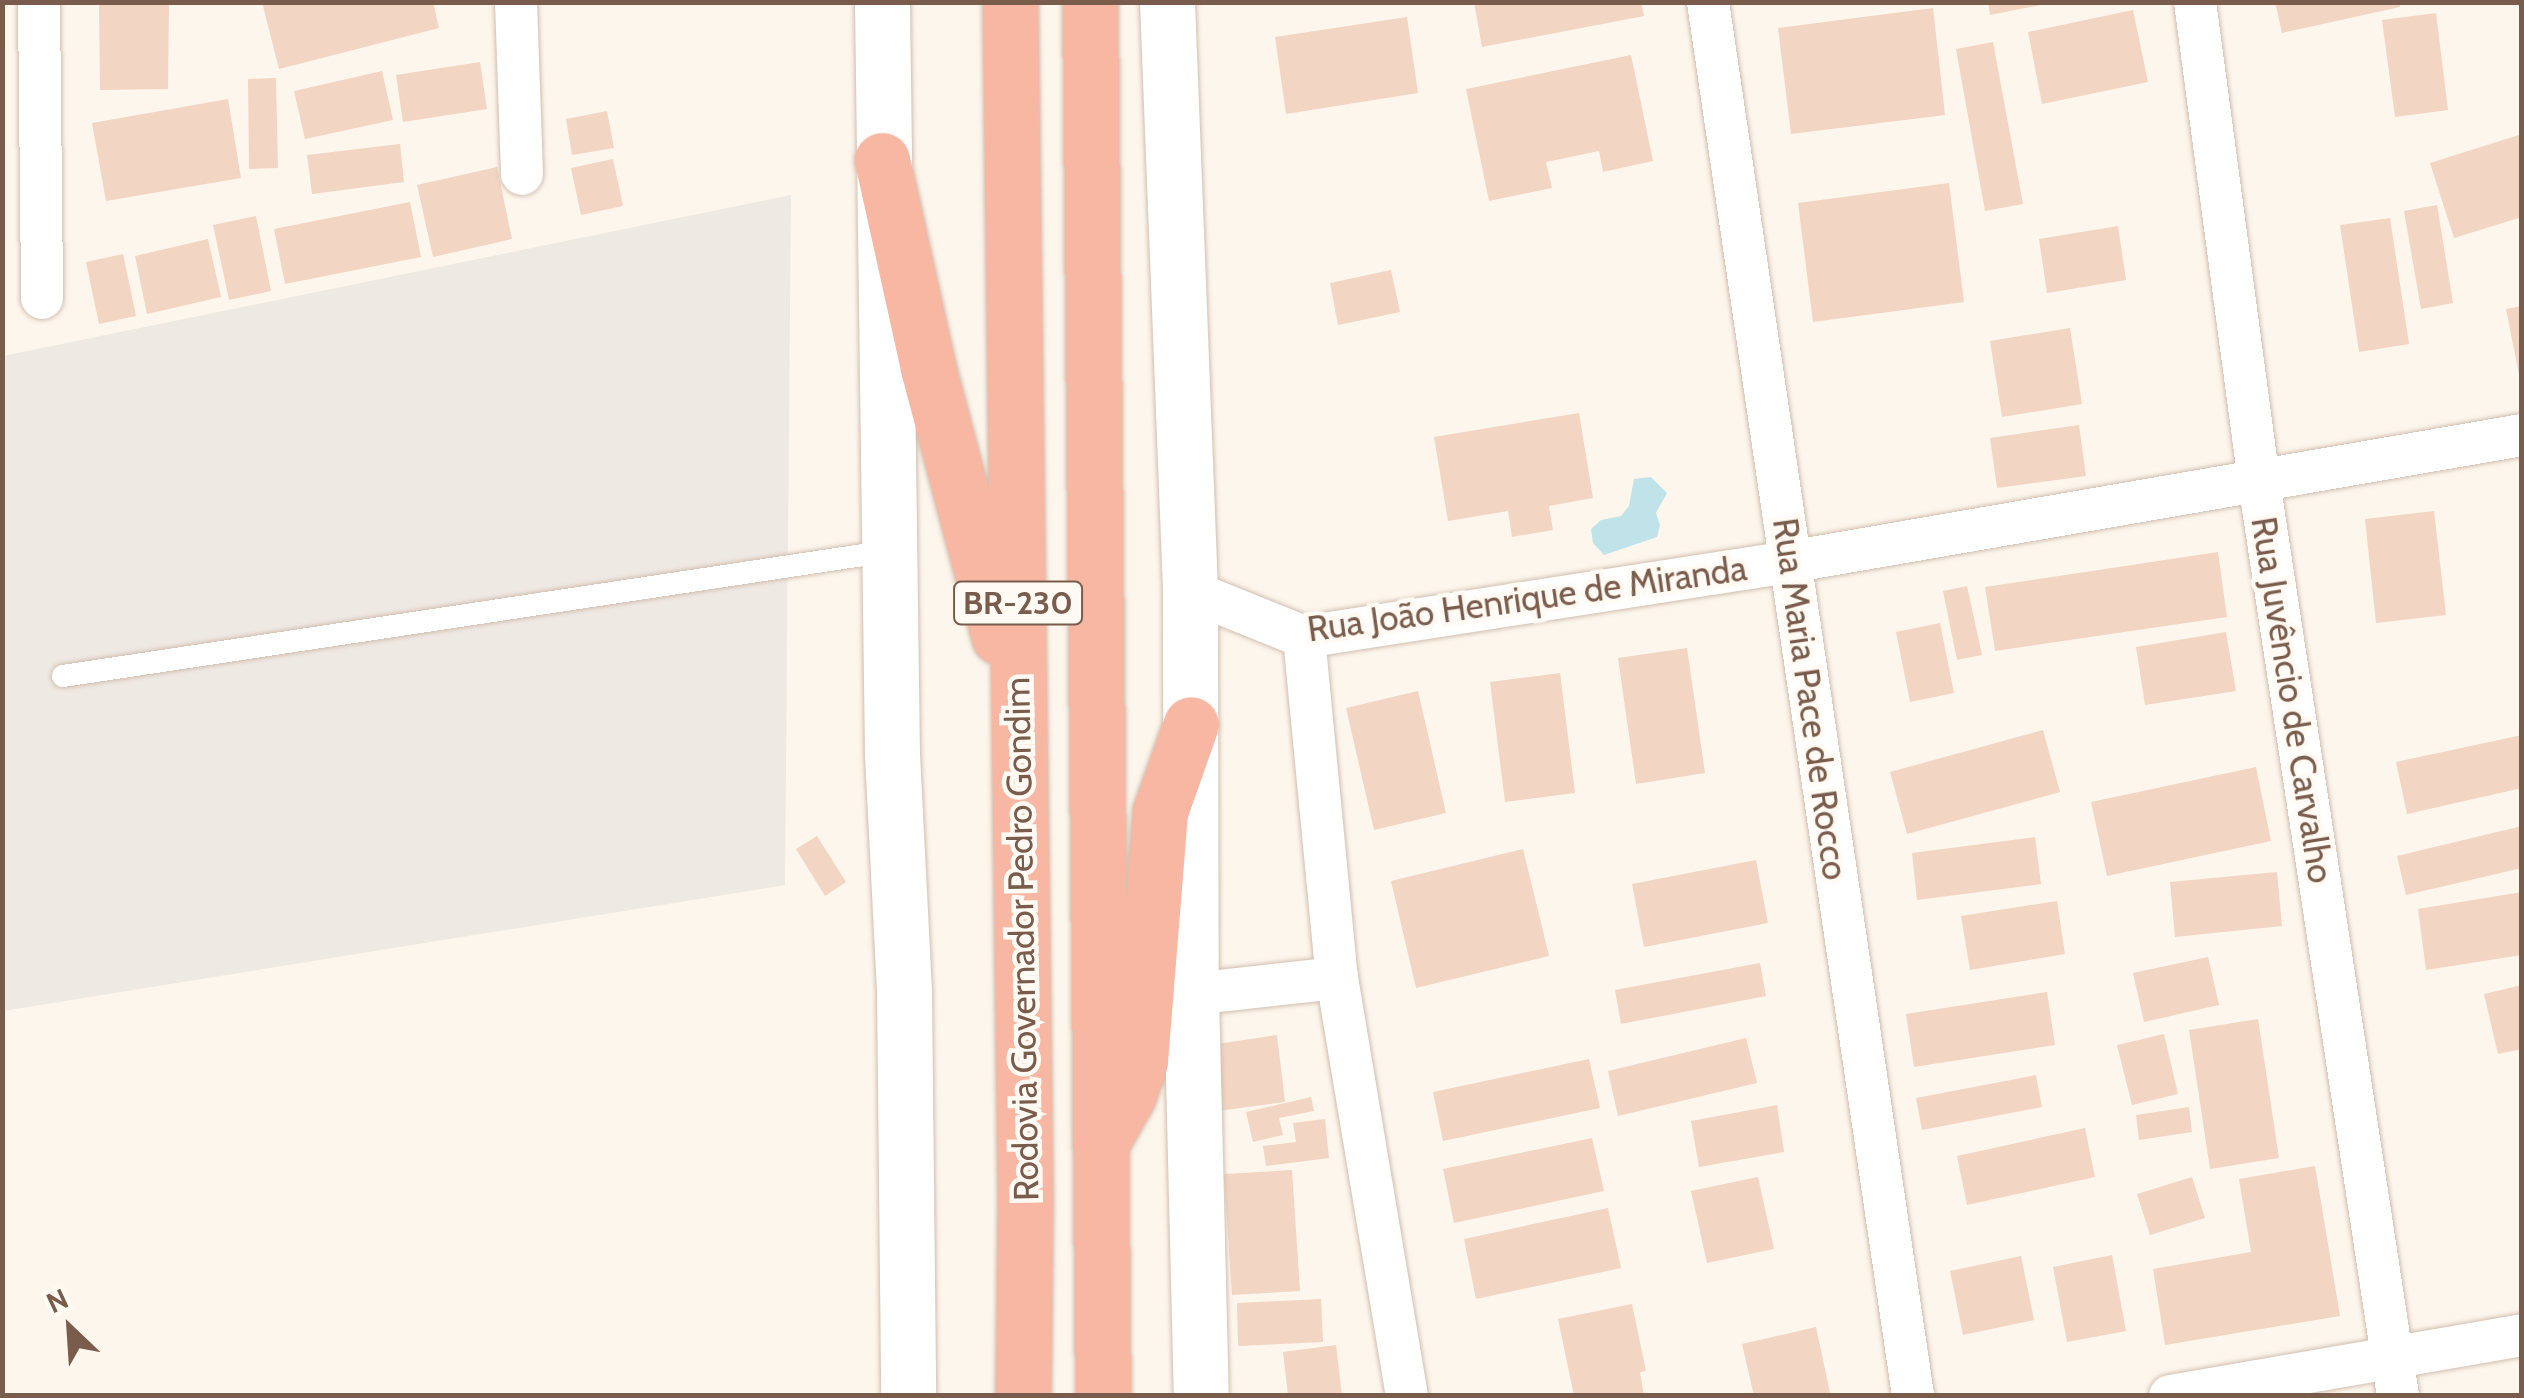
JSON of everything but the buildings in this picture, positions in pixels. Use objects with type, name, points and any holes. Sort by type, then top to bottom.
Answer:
[{"type":"highway","name":"Rodovia Governador Pedro Gondim","points":[[1010,2],[1020,713],[1023,1396]]},
{"type":"highway","name":"Rodovia Governador Pedro Gondim","points":[[1090,2],[1102,1396]]},
{"type":"highway","points":[[882,160],[936,401],[1020,713]]},
{"type":"highway","points":[[1098,1148],[1128,1096],[1140,1061],[1160,812],[1192,724]]},
{"type":"street","points":[[39,2],[42,298]]},
{"type":"street","points":[[516,2],[522,174]]},
{"type":"street","points":[[882,2],[892,754],[904,992],[908,1396]]},
{"type":"street","points":[[1167,2],[1190,590],[1191,994],[1201,1396]]},
{"type":"street","name":"Rua Maria Pace de Rocco","points":[[1708,2],[1913,1396]]},
{"type":"street","name":"Rua Juvêncio de Carvalho","points":[[2195,2],[2258,482],[2395,1376]]},
{"type":"street","name":"Rua João Henrique de Miranda","points":[[1190,590],[1304,637],[1789,562],[2522,435]]},
{"type":"street","points":[[1304,637],[1337,978],[1407,1396]]},
{"type":"street","points":[[1191,994],[1337,978]]},
{"type":"street","points":[[2170,1396],[2395,1376],[2522,1334]]},
{"type":"lane","points":[[63,676],[890,551]]},
{"type":"shaded area","points":[[791,195],[785,885],[3,1011],[3,356]]},
{"type":"water","points":[[1651,477],[1667,493],[1656,513],[1660,525],[1657,537],[1604,555],[1593,543],[1591,529],[1601,520],[1621,516],[1629,506],[1634,479]]}]
